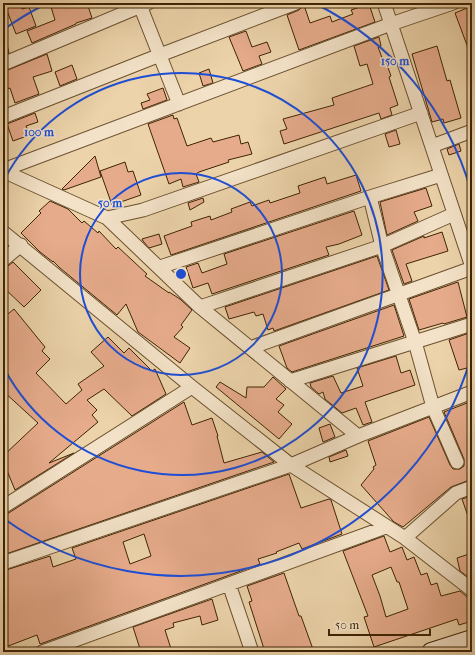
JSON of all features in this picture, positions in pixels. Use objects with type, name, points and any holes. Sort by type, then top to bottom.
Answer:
[{"type":"street","points":[[3,117],[160,54],[296,3]]},
{"type":"street","points":[[250,348],[472,268],[384,3]]},
{"type":"street","points":[[3,171],[391,24],[453,3]]},
{"type":"street","points":[[3,64],[142,4],[179,104]]},
{"type":"street","points":[[106,218],[143,210],[420,113]]},
{"type":"street","points":[[432,146],[472,131]]},
{"type":"street","points":[[3,171],[106,218],[160,267],[200,307],[358,436]]},
{"type":"street","points":[[160,267],[441,175]]},
{"type":"street","points":[[370,197],[382,246],[415,342],[433,407],[457,462]]},
{"type":"street","points":[[200,307],[382,246],[454,214]]},
{"type":"street","points":[[3,232],[21,245],[192,387],[291,465],[405,538],[472,590]]},
{"type":"street","points":[[3,260],[21,245]]},
{"type":"street","points":[[290,381],[472,324]]},
{"type":"street","points":[[3,507],[192,387]]},
{"type":"street","points":[[3,563],[291,465],[358,436],[472,392]]},
{"type":"street","points":[[405,538],[456,493],[472,487]]},
{"type":"street","points":[[42,652],[386,527]]},
{"type":"street","points":[[229,584],[252,652]]},
{"type":"street","points":[[431,652],[472,639]]},
{"type":"building","points":[[4,3],[20,3],[22,9],[29,7],[36,26],[16,34]]},
{"type":"building","points":[[63,3],[87,3],[92,18],[76,23],[32,43],[27,31],[55,20],[51,7]]},
{"type":"building","points":[[369,4],[375,22],[299,50],[287,15],[299,10],[304,5],[310,23],[330,16],[332,22],[353,14],[351,10]]},
{"type":"building","points":[[472,6],[472,56],[471,56],[455,13]]},
{"type":"building","points":[[246,31],[252,47],[267,42],[271,52],[259,56],[262,64],[243,71],[229,37]]},
{"type":"building","points":[[379,37],[381,46],[378,47],[391,76],[389,77],[398,105],[390,108],[392,115],[381,119],[379,113],[284,144],[280,131],[287,129],[283,119],[334,105],[332,98],[373,84],[367,64],[360,66],[354,46]]},
{"type":"building","points":[[6,40],[9,53],[3,55],[3,41]]},
{"type":"building","points":[[437,46],[447,81],[450,80],[461,118],[444,123],[443,119],[432,122],[412,54]]},
{"type":"building","points":[[47,54],[52,71],[33,77],[39,94],[15,103],[10,88],[3,90],[3,72]]},
{"type":"building","points":[[72,65],[77,79],[60,86],[55,72]]},
{"type":"building","points":[[209,69],[213,83],[203,86],[199,73]]},
{"type":"building","points":[[163,88],[167,100],[143,109],[141,103],[150,100],[147,94]]},
{"type":"building","points":[[35,113],[38,122],[26,126],[30,135],[13,141],[7,124]]},
{"type":"building","points":[[173,115],[174,119],[177,118],[187,146],[211,138],[213,142],[239,135],[241,144],[248,142],[252,154],[228,160],[229,162],[199,172],[196,174],[199,182],[183,187],[181,179],[169,184],[148,124]]},
{"type":"building","points":[[396,130],[400,144],[389,147],[385,134]]},
{"type":"building","points":[[459,144],[461,151],[449,155],[447,149]]},
{"type":"building","points":[[95,156],[101,177],[64,190],[62,189]]},
{"type":"building","points":[[125,162],[128,172],[133,171],[141,195],[112,205],[100,171]]},
{"type":"building","points":[[356,175],[361,191],[171,255],[164,236],[192,226],[191,222],[210,216],[211,220],[232,212],[231,209],[250,202],[252,206],[269,200],[270,203],[300,193],[298,186],[325,177],[327,184]]},
{"type":"building","points":[[426,188],[432,206],[414,212],[418,221],[387,235],[380,202]]},
{"type":"building","points":[[203,198],[204,202],[190,210],[188,203]]},
{"type":"building","points":[[50,201],[68,209],[82,223],[84,221],[98,233],[99,231],[116,249],[118,247],[147,274],[145,276],[180,299],[192,310],[181,325],[183,327],[174,337],[190,348],[180,363],[138,332],[126,304],[117,315],[53,261],[40,252],[21,233],[41,213],[39,211]]},
{"type":"building","points":[[354,211],[362,235],[339,244],[326,247],[329,255],[212,294],[208,283],[193,288],[186,267],[198,263],[202,273],[227,264],[224,254]]},
{"type":"building","points":[[442,232],[448,251],[406,264],[412,281],[404,284],[392,250],[424,236],[424,238]]},
{"type":"building","points":[[159,234],[162,244],[149,248],[142,239]]},
{"type":"building","points":[[377,256],[389,290],[274,331],[273,328],[268,330],[263,314],[256,316],[254,312],[229,319],[225,307]]},
{"type":"building","points":[[13,262],[41,290],[24,307],[3,287],[3,268]]},
{"type":"building","points":[[458,282],[467,317],[419,330],[409,299]]},
{"type":"building","points":[[394,305],[404,336],[292,372],[287,368],[279,346]]},
{"type":"building","points":[[14,309],[45,347],[42,351],[50,359],[36,373],[66,404],[82,390],[78,384],[104,366],[91,352],[108,337],[124,353],[129,348],[152,371],[155,369],[166,394],[132,416],[104,389],[87,400],[97,410],[92,415],[98,422],[49,463],[74,453],[15,490],[3,461],[3,456],[38,423],[3,391],[3,318]]},
{"type":"building","points":[[472,332],[472,355],[467,356],[471,367],[459,370],[449,340]]},
{"type":"building","points":[[396,356],[401,373],[410,370],[415,385],[365,402],[372,422],[363,425],[356,408],[342,413],[325,399],[323,392],[319,394],[311,387],[310,383],[333,376],[341,393],[363,386],[357,368]]},
{"type":"building","points":[[273,377],[286,389],[276,399],[284,405],[278,412],[292,424],[279,439],[216,387],[220,382],[246,398],[247,387],[264,387]]},
{"type":"building","points":[[472,401],[472,479],[451,487],[403,527],[394,522],[361,485],[376,465],[368,441],[429,417],[450,465],[453,469],[460,469],[464,466],[464,459],[444,412]]},
{"type":"building","points":[[184,402],[192,425],[212,418],[224,463],[262,452],[274,462],[3,555],[3,515],[7,514]]},
{"type":"building","points":[[330,424],[335,437],[323,442],[319,428]]},
{"type":"building","points":[[346,450],[348,456],[330,462],[329,457]]},
{"type":"building","points":[[289,474],[301,508],[329,499],[331,500],[342,534],[302,549],[299,543],[276,552],[277,553],[258,559],[260,564],[43,643],[40,644],[37,635],[3,648],[3,571],[50,556],[53,567],[76,559],[72,548]],"holes":[[[144,534],[151,556],[130,564],[123,542]]]},
{"type":"building","points":[[472,496],[472,522],[470,522],[462,499]]},
{"type":"building","points":[[384,536],[390,552],[402,547],[407,560],[414,557],[421,575],[427,573],[431,585],[437,583],[441,596],[460,591],[467,597],[472,598],[472,621],[459,625],[457,619],[374,647],[364,617],[368,616],[343,551]],"holes":[[[391,567],[397,582],[399,582],[408,609],[386,617],[372,575]]]},
{"type":"building","points":[[472,553],[472,580],[460,571],[457,558]]},
{"type":"building","points":[[284,573],[299,616],[301,616],[314,652],[265,652],[249,602],[252,601],[247,586]]},
{"type":"building","points":[[212,599],[218,620],[202,625],[200,616],[173,623],[174,627],[165,630],[172,652],[141,652],[133,627]]}]
